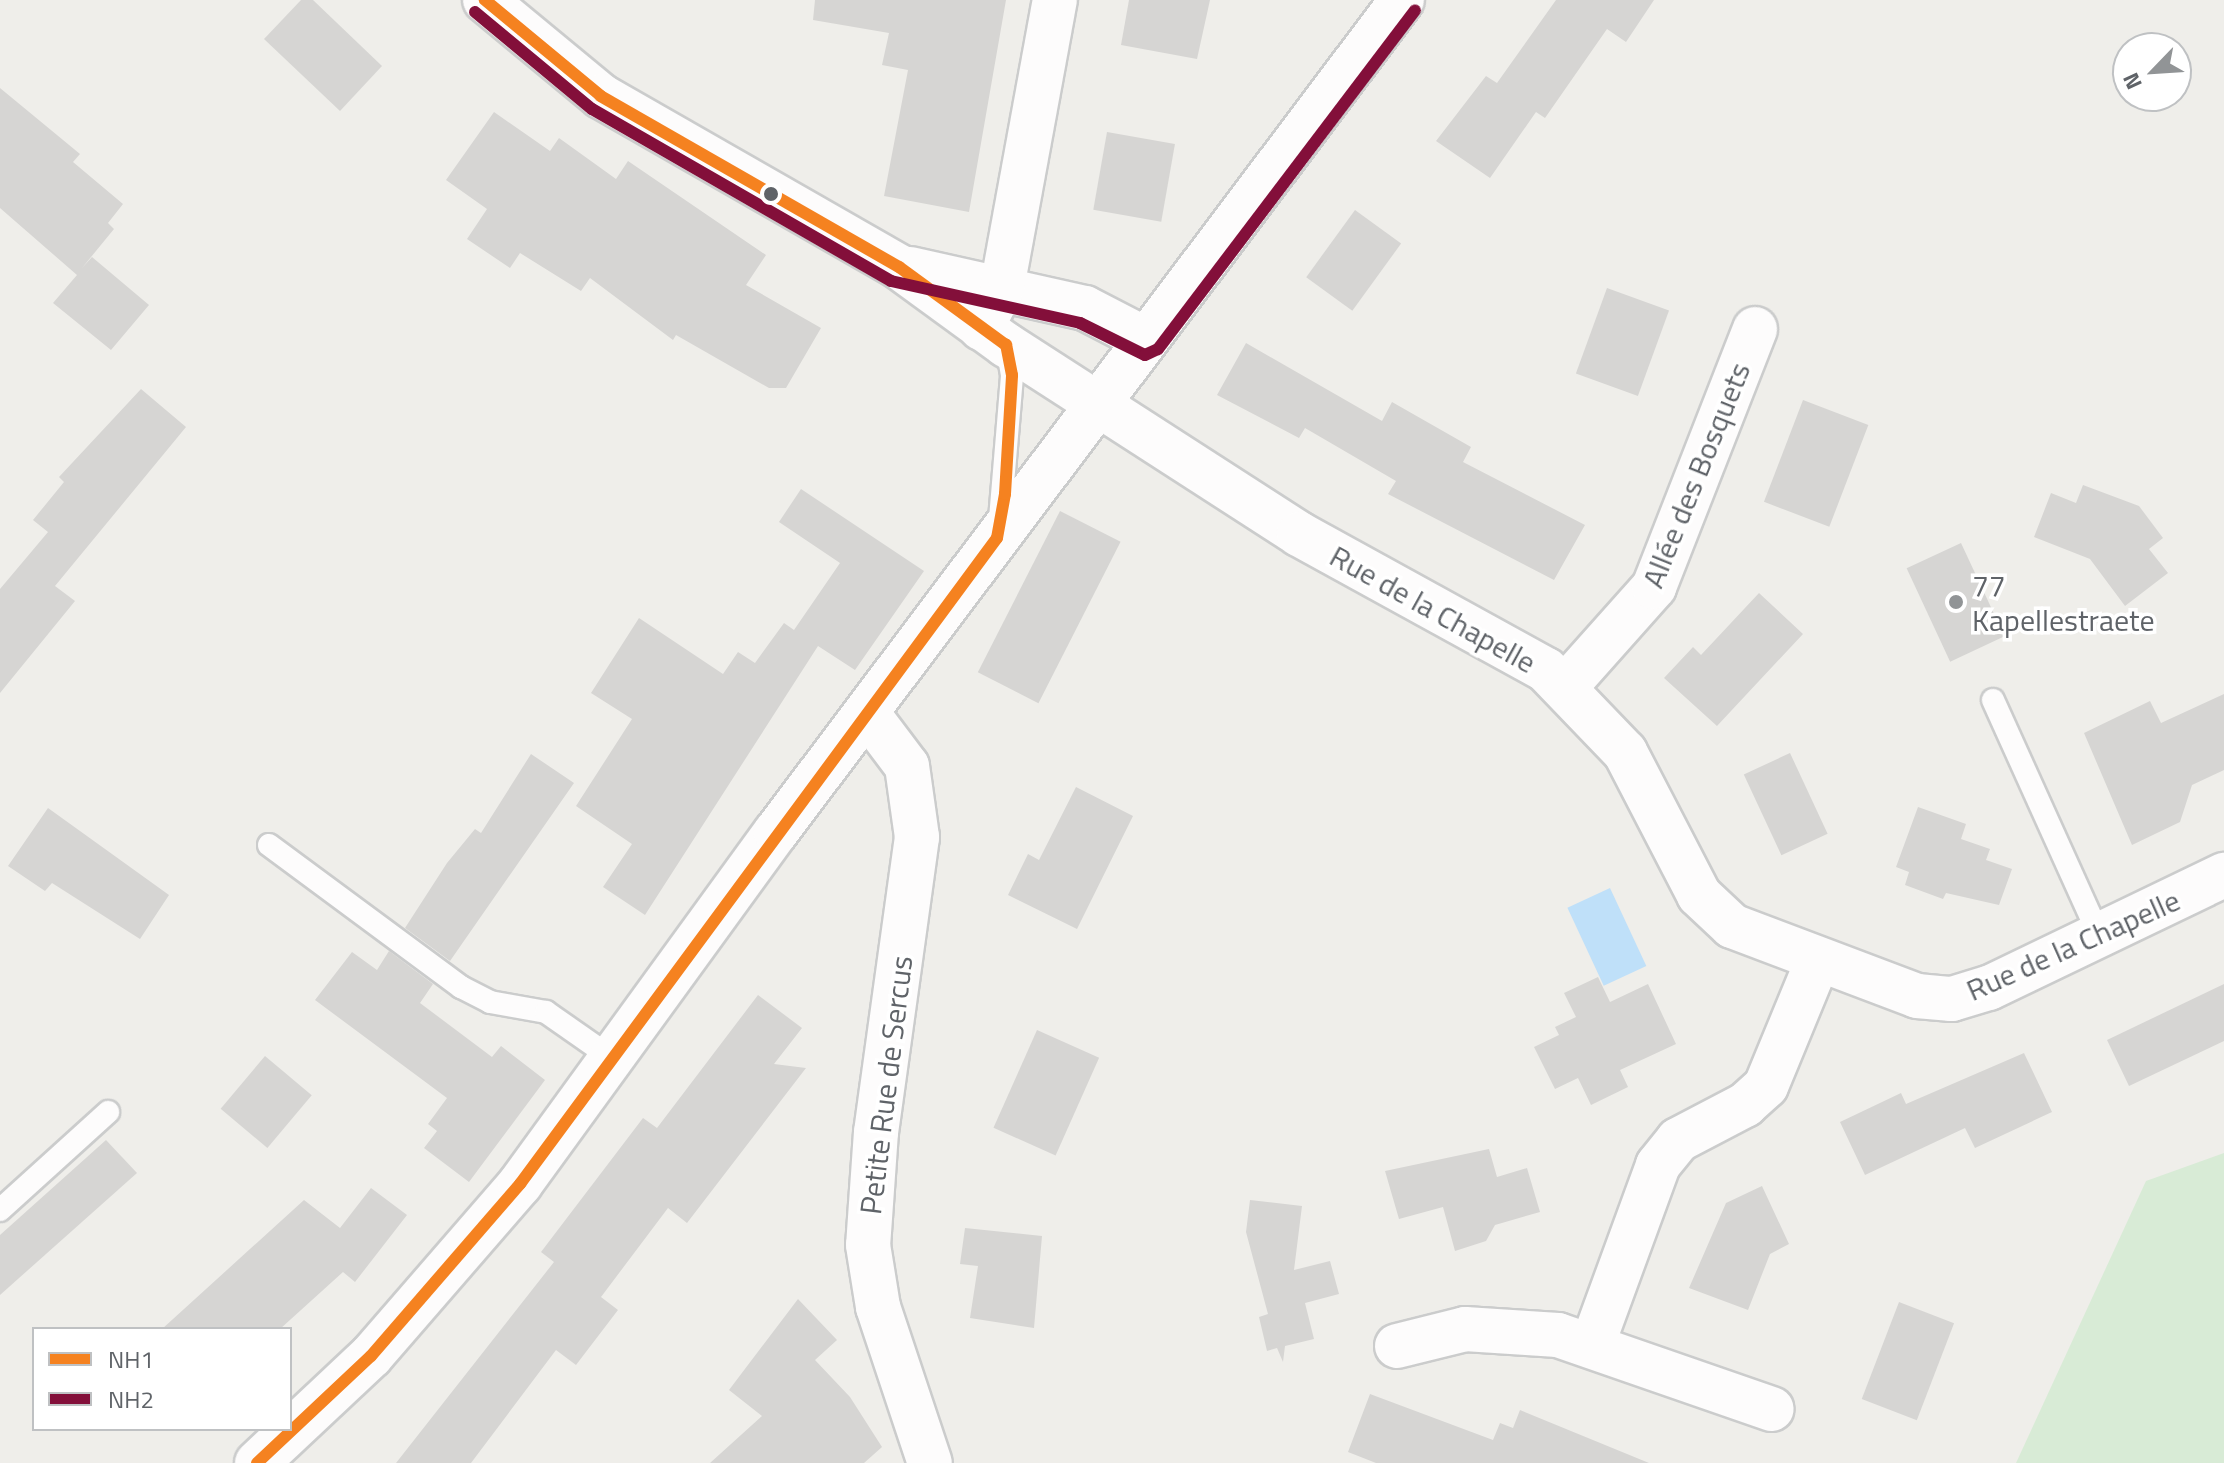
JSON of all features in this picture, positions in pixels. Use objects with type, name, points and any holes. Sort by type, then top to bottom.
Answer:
[{"type":"street","name":"Rue de la Chapelle","points":[[485,0],[601,96],[899,267],[994,337],[1310,541],[1523,655],[1565,687],[1625,752],[1708,908],[1732,926],[1817,962],[1917,996],[1952,999],[1989,988],[2224,875]]},
{"type":"street","points":[[994,337],[1055,0]]},
{"type":"street","points":[[292,1428],[433,1289],[613,1059],[1097,403],[1402,0]]},
{"type":"street","name":"Rue de la Chapelle","points":[[899,267],[1085,308],[1145,339]]},
{"type":"street","name":"Allée des Bosquets","points":[[1565,687],[1654,587],[1755,329]]},
{"type":"street","name":"Petite Rue de Sercus","points":[[867,713],[907,766],[917,837],[876,1132],[868,1245],[878,1307],[930,1463]]},
{"type":"street","points":[[1593,1343],[1658,1165],[1678,1140],[1745,1105],[1766,1086],[1817,962]]},
{"type":"street","points":[[1397,1346],[1494,1328],[1593,1343],[1772,1409]]},
{"type":"street","points":[[257,1463],[289,1431]]},
{"type":"lane","points":[[994,337],[1012,375],[1008,473],[997,538]]},
{"type":"lane","points":[[1993,700],[2099,935]]},
{"type":"lane","points":[[269,845],[468,992],[546,1012],[613,1059]]},
{"type":"lane","points":[[0,1210],[108,1112]]},
{"type":"green space","points":[[2224,1153],[2224,1463],[2016,1463],[2146,1181]]},
{"type":"water","points":[[1610,888],[1646,966],[1604,986],[1567,908]]},
{"type":"building","points":[[301,0],[313,0],[382,66],[340,111],[264,39]]},
{"type":"building","points":[[815,0],[1006,0],[969,212],[884,196],[908,70],[882,65],[889,33],[813,20]]},
{"type":"building","points":[[1129,0],[1210,0],[1197,59],[1121,45]]},
{"type":"building","points":[[1556,0],[1654,0],[1626,42],[1607,29],[1545,118],[1536,112],[1490,178],[1436,141],[1486,76],[1497,83]]},
{"type":"building","points":[[0,88],[80,154],[73,162],[123,204],[108,223],[114,229],[82,268],[92,257],[149,305],[111,350],[53,303],[77,275],[0,208]]},
{"type":"building","points":[[494,112],[550,151],[559,138],[616,179],[628,161],[766,255],[746,285],[821,328],[786,388],[769,388],[676,335],[673,340],[590,278],[581,291],[520,253],[510,268],[467,239],[487,209],[446,180]]},
{"type":"building","points":[[1107,132],[1175,144],[1161,222],[1093,210]]},
{"type":"building","points":[[1355,210],[1401,244],[1352,311],[1306,277]]},
{"type":"building","points":[[1607,288],[1669,311],[1638,396],[1576,374]]},
{"type":"building","points":[[1246,343],[1382,421],[1392,402],[1471,447],[1463,462],[1585,525],[1554,580],[1388,494],[1396,481],[1305,428],[1299,438],[1217,395]]},
{"type":"building","points":[[141,389],[186,427],[55,586],[75,601],[0,693],[0,589],[48,532],[33,520],[64,482],[59,477]]},
{"type":"building","points":[[1803,400],[1868,425],[1829,527],[1764,502]]},
{"type":"building","points":[[2083,485],[2139,506],[2163,538],[2149,549],[2168,573],[2125,606],[2090,559],[2034,537],[2051,493],[2076,503]]},
{"type":"building","points":[[801,489],[924,571],[855,670],[818,646],[645,915],[603,887],[632,844],[576,806],[632,719],[591,693],[639,618],[723,674],[738,652],[755,663],[784,623],[794,630],[840,563],[779,522]]},
{"type":"building","points":[[1060,511],[1121,542],[1038,703],[978,672]]},
{"type":"building","name":"77 Kapellestraete","points":[[1961,543],[2005,636],[1950,662],[1907,568]]},
{"type":"building","points":[[1759,593],[1803,634],[1717,726],[1664,678],[1693,647],[1701,655]]},
{"type":"building","points":[[2224,694],[2224,770],[2192,785],[2180,822],[2132,845],[2084,733],[2150,701],[2161,723]]},
{"type":"building","points":[[1790,753],[1828,834],[1781,855],[1744,775]]},
{"type":"building","points":[[531,754],[574,783],[450,961],[405,928],[447,863],[475,829],[481,833]]},
{"type":"building","points":[[1076,787],[1133,816],[1077,929],[1008,895],[1028,854],[1039,860]]},
{"type":"building","points":[[1918,807],[1966,824],[1961,839],[1990,849],[1986,860],[2012,869],[1999,905],[1946,893],[1943,899],[1905,885],[1909,872],[1896,867]]},
{"type":"building","points":[[48,808],[169,895],[140,939],[52,883],[45,891],[8,866]]},
{"type":"building","points":[[389,951],[433,984],[420,1003],[492,1057],[501,1046],[545,1080],[469,1182],[424,1148],[437,1131],[428,1124],[447,1098],[315,1000],[352,952],[377,970]]},
{"type":"building","points":[[1598,977],[1610,1002],[1648,984],[1676,1044],[1620,1070],[1628,1087],[1591,1105],[1578,1078],[1555,1089],[1534,1047],[1559,1035],[1555,1027],[1576,1017],[1564,993]]},
{"type":"building","points":[[2224,984],[2224,1041],[2129,1086],[2107,1040]]},
{"type":"building","points":[[758,995],[802,1028],[774,1064],[806,1068],[687,1223],[668,1208],[601,1297],[618,1310],[576,1365],[556,1350],[471,1463],[396,1463],[554,1262],[541,1252],[643,1118],[657,1128]]},
{"type":"building","points":[[1037,1030],[1099,1058],[1056,1155],[993,1128]]},
{"type":"building","points":[[2024,1053],[2052,1112],[1975,1148],[1965,1128],[1865,1175],[1840,1122],[1901,1093],[1906,1104]]},
{"type":"building","points":[[265,1056],[312,1095],[267,1148],[221,1109]]},
{"type":"building","points":[[106,1140],[137,1173],[0,1295],[0,1235]]},
{"type":"building","points":[[1489,1149],[1497,1177],[1527,1168],[1540,1212],[1495,1225],[1486,1241],[1455,1251],[1443,1207],[1399,1219],[1385,1171]]},
{"type":"building","points":[[1762,1186],[1789,1244],[1770,1254],[1748,1310],[1689,1288],[1726,1203]]},
{"type":"building","points":[[371,1188],[407,1215],[355,1282],[343,1272],[282,1327],[164,1327],[304,1200],[340,1228]]},
{"type":"building","points":[[1250,1200],[1302,1206],[1294,1270],[1330,1261],[1339,1294],[1305,1303],[1314,1339],[1285,1346],[1283,1362],[1277,1348],[1267,1351],[1259,1317],[1268,1314],[1246,1232]]},
{"type":"building","points":[[965,1228],[1042,1236],[1034,1328],[970,1318],[978,1266],[960,1264]]},
{"type":"building","points":[[798,1299],[837,1340],[815,1360],[850,1397],[882,1447],[864,1463],[710,1463],[762,1416],[729,1390]]},
{"type":"building","points":[[1899,1302],[1954,1323],[1917,1420],[1862,1399]]},
{"type":"building","points":[[1370,1394],[1493,1440],[1500,1423],[1513,1428],[1520,1410],[1649,1463],[1376,1463],[1348,1452]]},
{"type":"transit line","name":"NH1","points":[[292,1430],[371,1356],[520,1184],[997,538],[1005,494],[1012,375],[1006,345],[899,267],[601,96],[485,0]]},
{"type":"transit line","name":"NH2","points":[[475,12],[592,109],[891,281],[1080,323],[1145,355],[1158,349],[1415,10]]},
{"type":"transit line","name":"NH1","points":[[257,1463],[291,1431]]},
{"type":"place","name":"77 Kapellestraete","points":[[1956,602]]}]
